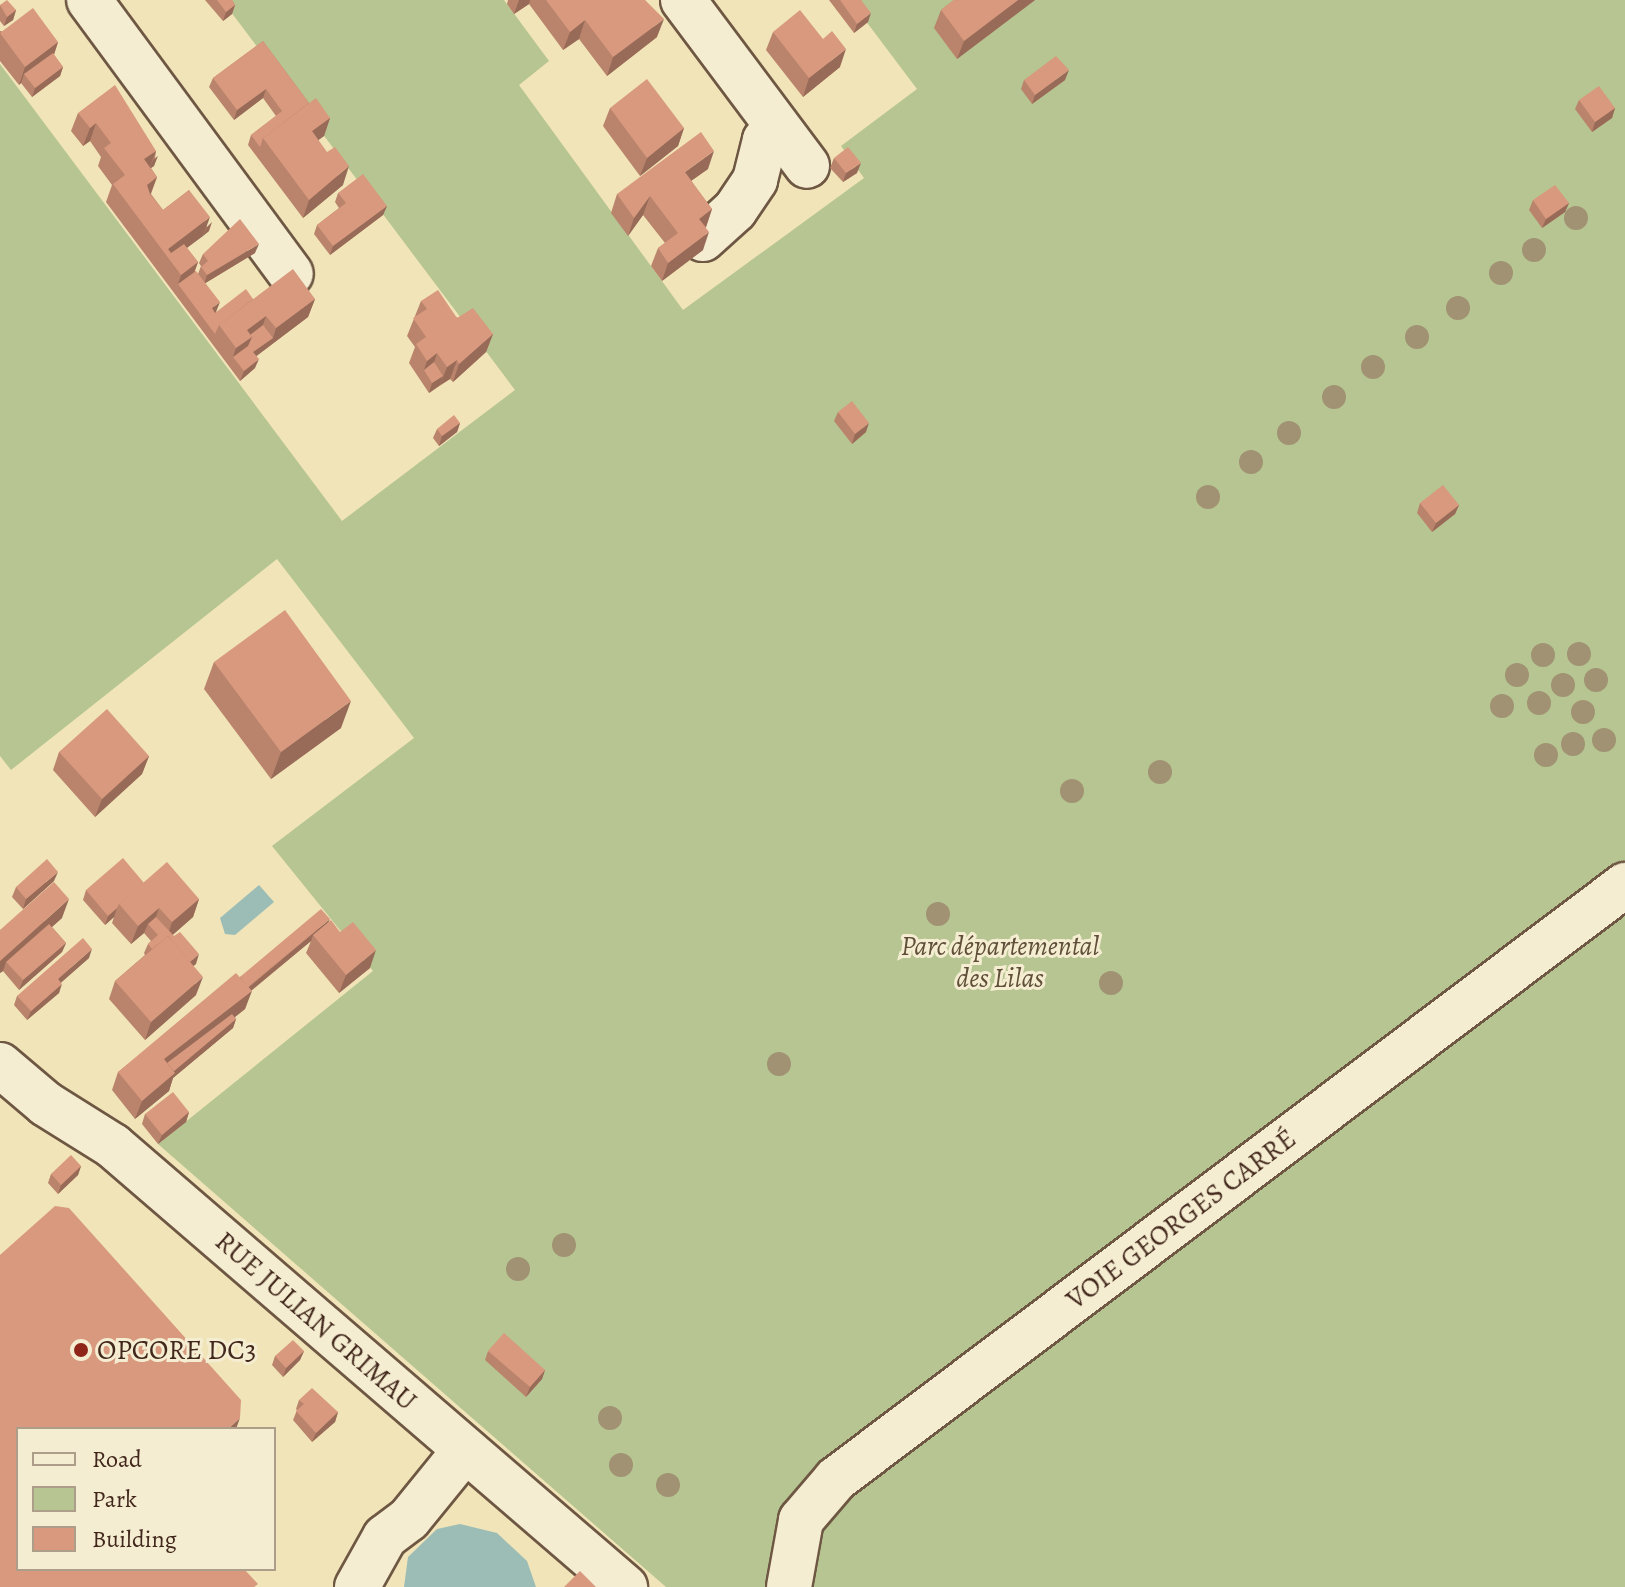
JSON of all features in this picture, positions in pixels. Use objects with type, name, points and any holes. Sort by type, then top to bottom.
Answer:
[{"type":"street","points":[[89,0],[291,274]]},
{"type":"street","points":[[683,0],[807,166]]},
{"type":"street","points":[[703,239],[735,210],[755,180],[765,140],[778,127]]},
{"type":"street","name":"VOIE GEORGES CARRÉ","points":[[789,1587],[801,1520],[836,1479],[1625,885]]},
{"type":"street","name":"RUE JULIAN GRIMAU","points":[[0,1065],[46,1104],[113,1146],[625,1587]]},
{"type":"street","points":[[357,1587],[385,1537],[409,1519],[465,1450]]},
{"type":"street","points":[[387,1587],[409,1519]]},
{"type":"green space","name":"Parc départemental des Lilas","points":[[222,0],[504,0],[549,61],[519,85],[683,310],[864,178],[841,146],[917,89],[850,0],[1625,0],[1625,1587],[666,1587],[158,1144],[373,971],[272,846],[414,738],[277,559],[11,770],[0,756],[0,64],[342,521],[515,390]]},
{"type":"water","points":[[259,885],[274,902],[235,935],[225,934],[220,918]]},
{"type":"water","points":[[460,1524],[497,1533],[527,1561],[536,1587],[404,1587],[408,1557],[437,1529]]},
{"type":"building","points":[[7,0],[16,10],[7,17],[0,5]]},
{"type":"building","points":[[217,0],[232,0],[235,5],[226,12]]},
{"type":"building","points":[[546,0],[645,0],[664,19],[613,57],[585,20],[570,32]]},
{"type":"building","points":[[840,0],[861,0],[871,13],[857,24]]},
{"type":"building","points":[[954,0],[1018,0],[964,41],[941,10]]},
{"type":"building","points":[[33,8],[58,42],[25,67],[0,33]]},
{"type":"building","points":[[800,10],[823,39],[832,31],[846,49],[809,78],[773,32]]},
{"type":"building","points":[[263,41],[309,103],[263,138],[260,147],[251,135],[282,111],[266,89],[237,110],[213,78]]},
{"type":"building","points":[[53,53],[63,67],[35,88],[24,74]]},
{"type":"building","points":[[1056,56],[1069,70],[1035,95],[1024,80]]},
{"type":"building","points":[[647,79],[684,128],[647,158],[610,108]]},
{"type":"building","points":[[115,85],[156,151],[144,159],[157,177],[147,185],[150,194],[163,210],[189,190],[210,217],[168,249],[171,253],[184,244],[198,262],[181,275],[113,184],[125,175],[104,148],[111,143],[96,123],[90,128],[78,113]]},
{"type":"building","points":[[1599,86],[1615,108],[1595,122],[1579,100]]},
{"type":"building","points":[[316,98],[330,118],[312,131],[327,152],[335,147],[349,166],[309,200],[263,138]]},
{"type":"building","points":[[701,132],[714,151],[685,172],[712,209],[699,219],[709,232],[668,263],[658,248],[678,233],[650,196],[634,218],[617,194]]},
{"type":"building","points":[[848,147],[861,163],[846,173],[834,158]]},
{"type":"building","points":[[363,174],[387,206],[333,246],[317,225],[346,203],[338,193]]},
{"type":"building","points":[[1555,185],[1569,203],[1546,219],[1533,200]]},
{"type":"building","points":[[240,219],[259,244],[207,275],[201,267],[208,261],[203,254]]},
{"type":"building","points":[[293,269],[315,299],[276,328],[266,316],[247,330],[252,337],[236,348],[219,325]]},
{"type":"building","points":[[196,271],[220,302],[212,308],[215,313],[246,289],[253,299],[219,325],[215,334],[178,284]]},
{"type":"building","points":[[438,290],[457,318],[473,308],[493,334],[459,364],[457,360],[447,367],[437,353],[427,361],[416,344],[426,337],[413,318],[427,309],[421,301]]},
{"type":"building","points":[[263,325],[273,338],[253,352],[259,359],[244,371],[233,357],[248,346],[250,335]]},
{"type":"building","points":[[434,362],[443,376],[432,383],[424,370]]},
{"type":"building","points":[[852,401],[869,423],[855,434],[838,412]]},
{"type":"building","points":[[454,415],[460,423],[442,436],[437,429]]},
{"type":"building","points":[[1443,485],[1459,505],[1436,523],[1420,503]]},
{"type":"building","points":[[285,610],[351,701],[281,752],[214,662]]},
{"type":"building","points":[[107,709],[149,756],[102,799],[59,752]]},
{"type":"building","points":[[123,858],[144,883],[108,916],[86,890]]},
{"type":"building","points":[[47,859],[58,872],[26,899],[16,887]]},
{"type":"building","points":[[167,862],[199,899],[172,922],[159,908],[138,926],[119,904]]},
{"type":"building","points":[[54,882],[69,899],[0,961],[0,930]]},
{"type":"building","points":[[321,909],[330,919],[248,987],[240,977]]},
{"type":"building","points":[[156,917],[174,936],[180,932],[199,954],[190,962],[168,936],[152,949],[148,944],[158,935],[148,924]]},
{"type":"building","points":[[331,920],[340,932],[353,922],[376,950],[346,975],[313,935]]},
{"type":"building","points":[[49,924],[66,943],[23,980],[6,962]]},
{"type":"building","points":[[168,936],[203,977],[151,1022],[115,981]]},
{"type":"building","points":[[83,938],[92,949],[58,979],[62,984],[31,1011],[17,996]]},
{"type":"building","points":[[236,973],[252,991],[164,1059],[175,1073],[142,1101],[118,1072]]},
{"type":"building","points":[[232,1014],[236,1019],[174,1071],[167,1063]]},
{"type":"building","points":[[173,1092],[189,1112],[162,1135],[145,1114]]},
{"type":"building","points":[[71,1155],[81,1166],[61,1185],[51,1174]]},
{"type":"building","name":"OPCORE DC3","points":[[55,1206],[69,1208],[241,1400],[240,1418],[230,1427],[16,1427],[16,1571],[246,1571],[258,1584],[254,1587],[0,1587],[0,1255]]},
{"type":"building","points":[[504,1333],[545,1370],[530,1387],[488,1351]]},
{"type":"building","points":[[293,1340],[304,1351],[286,1368],[275,1356]]},
{"type":"building","points":[[312,1388],[338,1412],[316,1433],[296,1411],[304,1404],[299,1400]]},
{"type":"building","points":[[580,1571],[596,1587],[564,1587]]},
{"type":"place","name":"OPCORE DC3","points":[[81,1350]]}]
